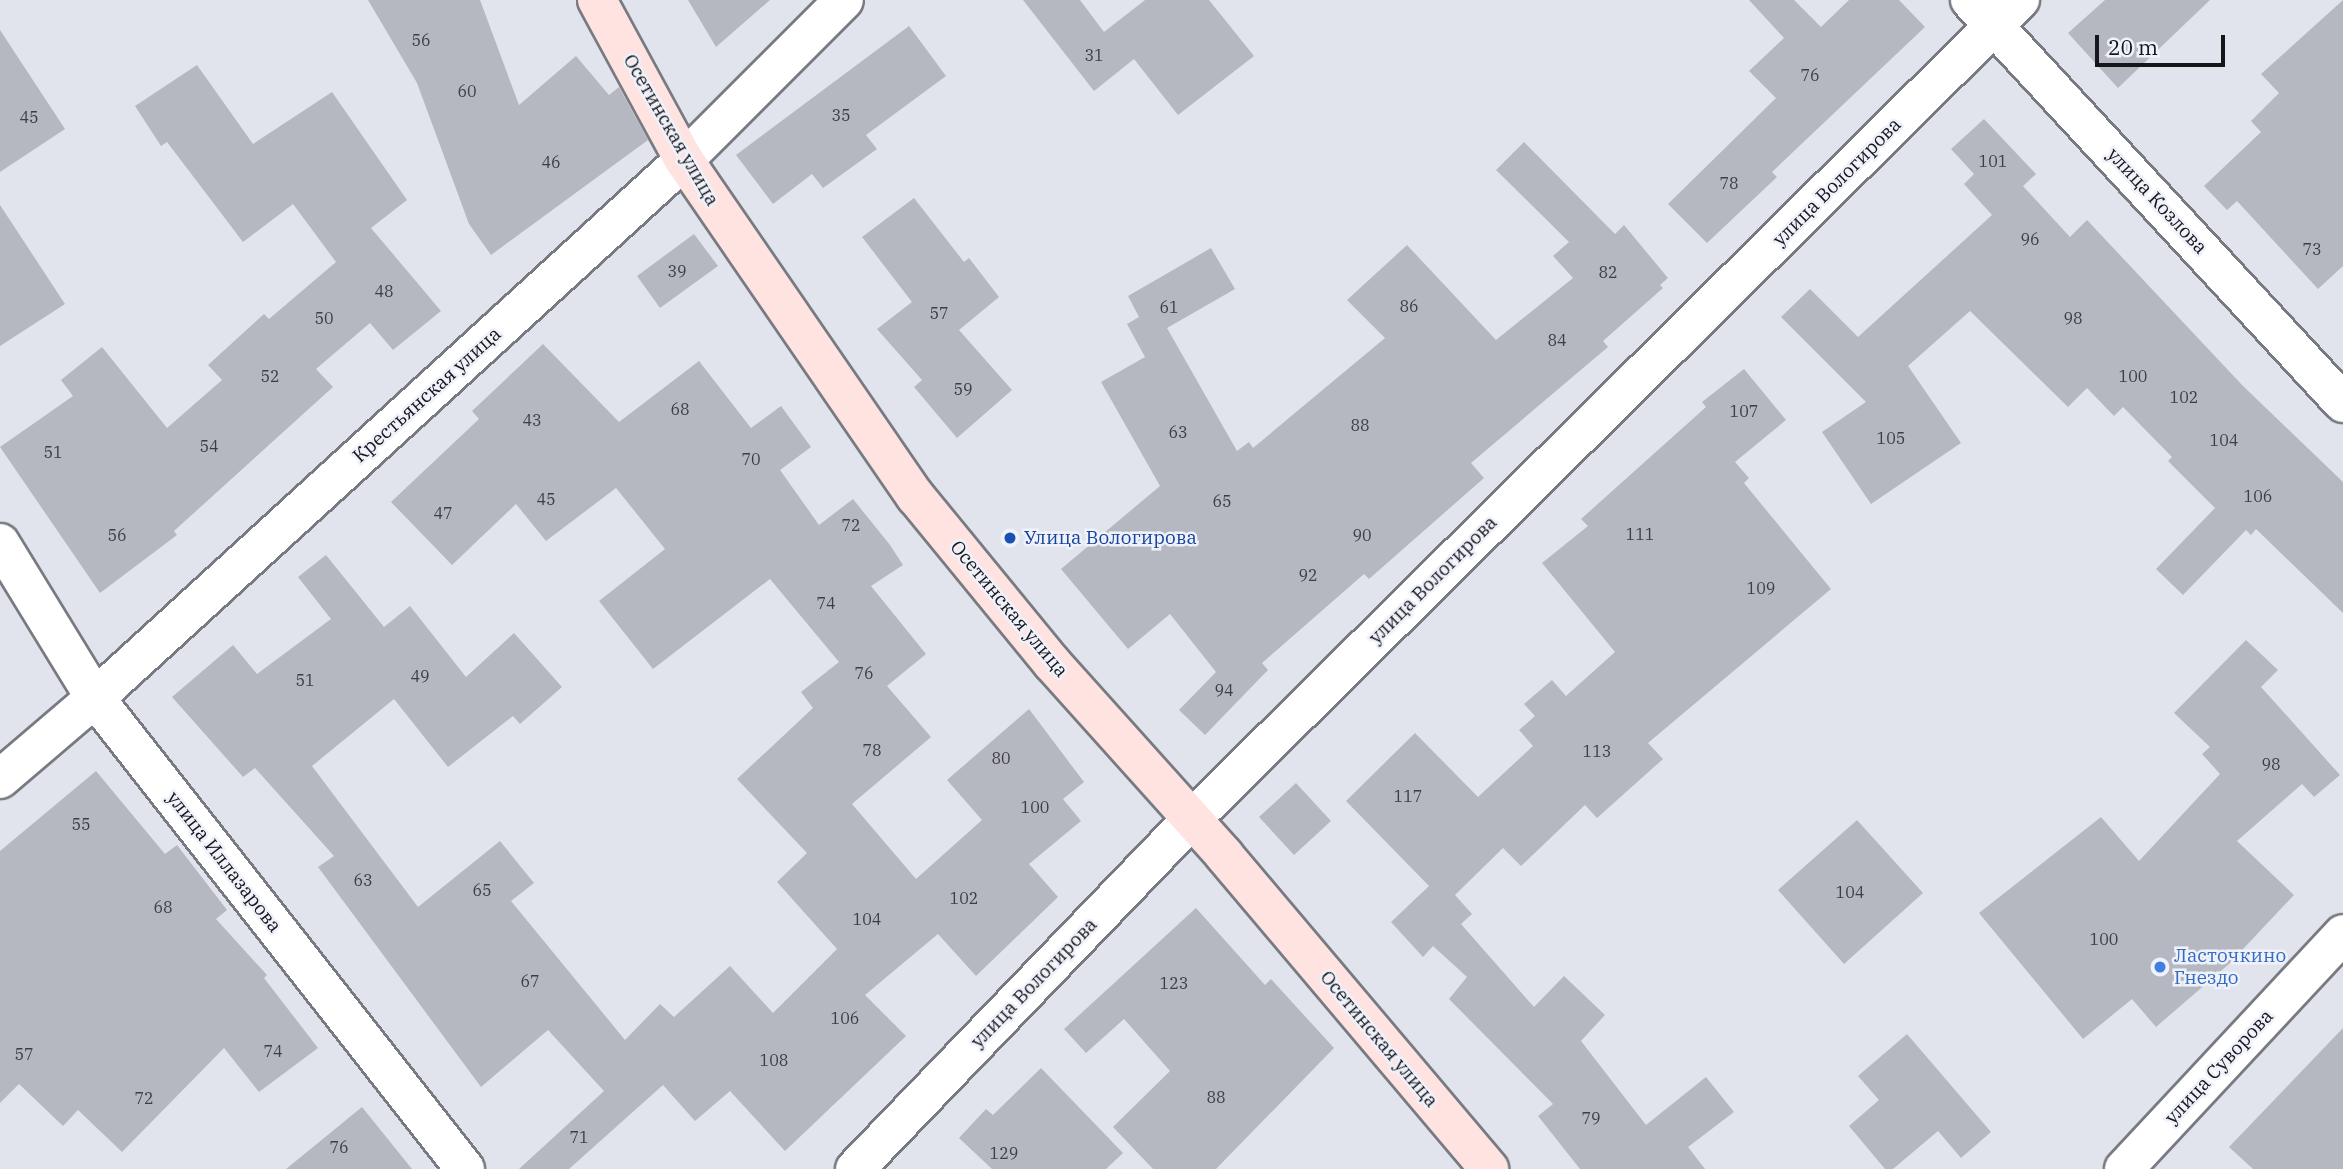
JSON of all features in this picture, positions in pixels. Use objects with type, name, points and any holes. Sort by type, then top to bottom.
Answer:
[{"type":"main road","name":"Осетинская улица","points":[[597,0],[684,160],[916,497],[1489,1169]]},
{"type":"street","name":"Крестьянская улица","points":[[0,779],[95,698],[684,160],[844,0]]},
{"type":"street","name":"улица Козлова","points":[[1995,9],[2343,403]]},
{"type":"street","name":"улица Вологирова","points":[[855,1169],[1191,820],[1995,9]]},
{"type":"street","name":"улица Иллазарова","points":[[0,543],[95,698],[465,1169]]},
{"type":"street","name":"улица Суворова","points":[[2124,1169],[2343,934]]},
{"type":"building","points":[[368,0],[480,0],[519,105],[576,56],[609,95],[619,87],[648,140],[491,255],[469,224],[417,83]]},
{"type":"building","points":[[688,0],[770,0],[716,47]]},
{"type":"building","points":[[1023,0],[1080,0],[1104,32],[1145,0],[1209,0],[1254,56],[1178,115],[1134,59],[1094,91]]},
{"type":"building","points":[[1749,0],[1794,0],[1821,27],[1849,0],[1899,0],[1925,27],[1772,172],[1777,177],[1707,243],[1668,204],[1776,98],[1749,71],[1784,38]]},
{"type":"building","points":[[2105,0],[2210,0],[2118,88],[2068,33]]},
{"type":"building","points":[[2343,0],[2343,266],[2318,289],[2237,201],[2227,210],[2204,186],[2261,132],[2251,121],[2279,93],[2261,74]]},
{"type":"building","points":[[909,26],[946,76],[866,135],[877,149],[823,188],[812,174],[773,204],[736,155]]},
{"type":"building","points":[[0,30],[65,129],[0,172]]},
{"type":"building","points":[[197,65],[253,144],[332,92],[407,200],[371,228],[441,311],[393,350],[370,323],[316,369],[333,387],[174,531],[177,535],[100,593],[0,447],[73,396],[61,380],[102,347],[167,428],[222,380],[208,365],[264,314],[269,319],[336,262],[293,204],[243,242],[167,142],[161,146],[135,106]]},
{"type":"building","points":[[1984,119],[2036,174],[2023,186],[2070,237],[2087,220],[2243,386],[2343,482],[2343,613],[2256,529],[2251,535],[2246,530],[2183,595],[2156,569],[2215,508],[2168,461],[2172,457],[2123,407],[2114,416],[2087,388],[2068,407],[1970,311],[1908,366],[1961,443],[1871,504],[1822,432],[1866,402],[1781,317],[1810,289],[1858,337],[1992,215],[1964,184],[1974,174],[1951,149]]},
{"type":"building","points":[[1524,142],[1615,234],[1624,225],[1668,278],[1660,285],[1663,288],[1603,341],[1608,347],[1471,463],[1484,478],[1369,579],[1364,574],[1262,663],[1268,670],[1205,735],[1179,710],[1216,672],[1170,614],[1128,649],[1061,569],[1160,486],[1101,382],[1145,357],[1127,324],[1139,317],[1128,296],[1211,248],[1235,289],[1167,328],[1237,451],[1249,442],[1253,448],[1385,338],[1347,300],[1407,245],[1496,340],[1573,278],[1553,256],[1569,242],[1496,170]]},
{"type":"building","points":[[914,198],[964,262],[969,258],[999,297],[959,330],[1012,390],[957,438],[914,387],[922,380],[877,329],[912,302],[862,237]]},
{"type":"building","points":[[0,205],[65,304],[0,346]]},
{"type":"building","points":[[694,234],[718,266],[660,308],[637,276]]},
{"type":"building","points":[[543,344],[619,422],[699,361],[751,428],[781,406],[811,447],[780,470],[819,525],[853,499],[890,545],[903,565],[871,586],[926,654],[887,686],[931,737],[852,804],[916,879],[982,820],[947,780],[1029,709],[1084,782],[1063,799],[1081,821],[1029,864],[1058,897],[976,976],[938,934],[865,995],[906,1036],[785,1151],[730,1091],[695,1121],[663,1085],[569,1169],[519,1169],[604,1091],[548,1030],[481,1087],[318,867],[334,856],[255,768],[243,777],[172,697],[233,645],[257,674],[331,619],[298,577],[326,555],[384,627],[410,606],[466,677],[514,633],[562,687],[520,724],[513,716],[448,767],[394,699],[312,766],[418,907],[500,841],[534,883],[511,901],[625,1040],[660,1004],[674,1017],[730,966],[773,1013],[837,949],[777,882],[807,853],[737,779],[813,708],[801,692],[839,662],[770,579],[653,669],[599,601],[665,549],[616,488],[546,541],[516,504],[452,565],[391,502],[479,419],[472,411]]},
{"type":"building","points":[[1744,369],[1786,420],[1735,462],[1749,478],[1744,483],[1831,589],[1648,743],[1663,759],[1597,818],[1585,805],[1521,866],[1503,848],[1455,895],[1472,914],[1461,924],[1534,1007],[1564,976],[1605,1015],[1581,1041],[1646,1125],[1706,1077],[1734,1112],[1688,1147],[1705,1169],[1580,1169],[1538,1116],[1553,1104],[1449,999],[1467,977],[1433,946],[1423,957],[1391,922],[1429,886],[1346,801],[1415,733],[1478,797],[1533,746],[1519,730],[1535,716],[1524,704],[1552,680],[1566,696],[1615,652],[1542,563],[1588,526],[1581,519],[1706,407],[1702,402]]},
{"type":"building","points":[[2246,640],[2278,670],[2261,687],[2340,775],[2314,797],[2302,784],[2237,841],[2294,895],[2229,964],[2156,1027],[2132,999],[2083,1039],[1979,913],[2101,817],[2139,861],[2220,774],[2202,754],[2210,747],[2174,713]]},
{"type":"building","points":[[96,771],[165,854],[177,845],[227,910],[216,919],[267,975],[264,978],[318,1048],[259,1092],[224,1048],[122,1152],[78,1110],[63,1126],[19,1084],[0,1103],[0,851]]},
{"type":"building","points":[[1296,783],[1331,821],[1294,855],[1259,817]]},
{"type":"building","points":[[1857,820],[1923,893],[1844,964],[1778,890]]},
{"type":"building","points":[[1196,908],[1265,985],[1271,979],[1334,1048],[1216,1169],[1153,1169],[1113,1127],[1170,1071],[1124,1019],[1086,1053],[1064,1029]]},
{"type":"building","points":[[2343,1028],[2343,1169],[2253,1169],[2229,1147]]},
{"type":"building","points":[[1907,1034],[1991,1132],[1961,1158],[1938,1131],[1893,1169],[1885,1169],[1849,1126],[1879,1100],[1858,1076]]},
{"type":"building","points":[[1041,1068],[1123,1153],[1106,1169],[992,1169],[959,1138],[986,1109],[993,1115]]},
{"type":"building","points":[[362,1107],[412,1169],[286,1169]]},
{"type":"place","name":"Улица Вологирова","points":[[1010,538]]},
{"type":"place","name":"Ласточкино Гнездо","points":[[2160,967]]}]
